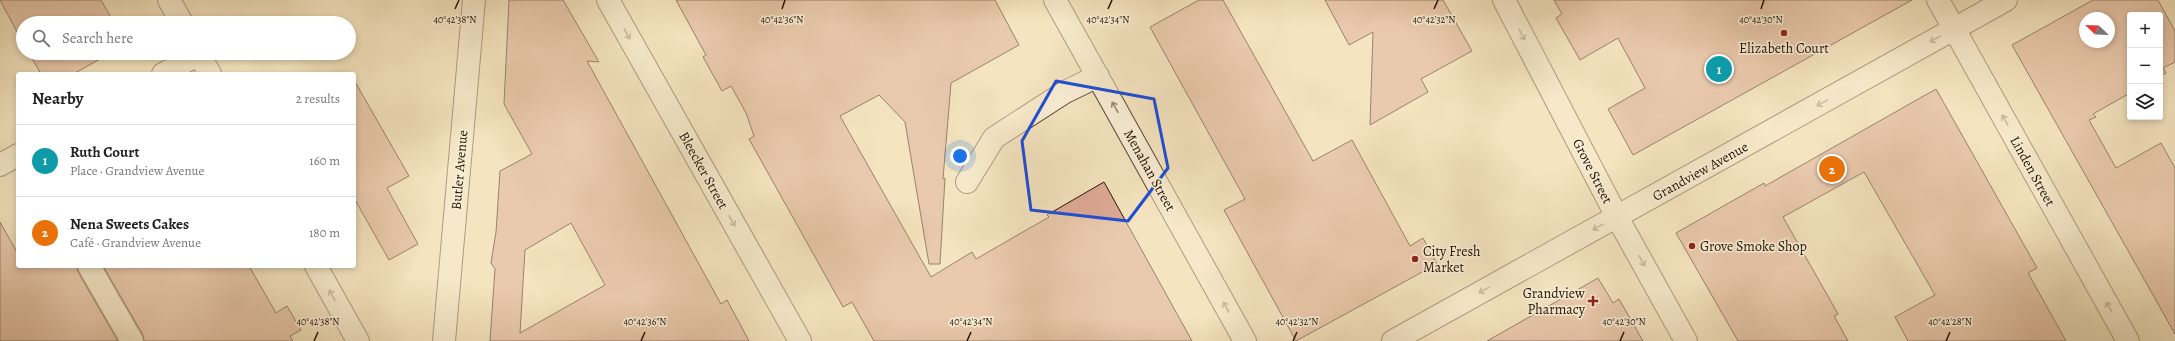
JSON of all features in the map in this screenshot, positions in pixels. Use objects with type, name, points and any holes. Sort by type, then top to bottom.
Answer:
[{"type":"street","points":[[169,0],[178,16]]},
{"type":"street","name":"Butler Avenue","points":[[444,341],[474,0]]},
{"type":"street","name":"Bleecker Street","points":[[608,0],[800,341]]},
{"type":"street","name":"Menahan Street","points":[[1056,0],[1245,341]]},
{"type":"street","name":"Grove Street","points":[[1504,0],[1617,217],[1686,341]]},
{"type":"street","name":"Linden Street","points":[[1938,0],[2128,341]]},
{"type":"street","name":"Grandview Avenue","points":[[1393,341],[2006,0]]},
{"type":"street","points":[[166,72],[188,60]]},
{"type":"street","points":[[202,60],[209,72]]},
{"type":"street","points":[[967,182],[994,138],[1065,92],[1098,76]]},
{"type":"street","points":[[0,165],[16,156]]},
{"type":"street","points":[[90,268],[132,341]]},
{"type":"street","points":[[317,268],[358,341]]},
{"type":"highlighted area","points":[[1056,81],[1154,99],[1168,168],[1128,221],[1031,210],[1022,141]]},
{"type":"building","points":[[0,0],[101,0],[110,16],[16,16],[16,30]]},
{"type":"building","points":[[509,0],[563,0],[599,62],[587,61],[721,304],[727,300],[749,341],[490,341],[495,269],[491,263],[496,232],[500,171],[532,154],[504,104]],"holes":[[[571,223],[605,285],[520,333],[525,250]]]},
{"type":"building","points":[[676,0],[995,0],[1019,45],[951,83],[943,179],[945,178],[940,264],[929,264],[905,122],[879,95],[840,116],[931,277],[972,252],[976,259],[1049,217],[1047,215],[1104,182],[1192,341],[874,341],[852,302],[843,307],[749,139],[754,136],[746,113],[731,86],[722,91],[703,57],[706,55]]},
{"type":"building","points":[[1199,0],[1223,0],[1313,161],[1352,140],[1410,246],[1423,238],[1437,264],[1296,341],[1224,210],[1245,199],[1150,27]]},
{"type":"building","points":[[1325,0],[1443,0],[1472,51],[1421,79],[1428,92],[1370,125],[1373,32],[1349,45]]},
{"type":"building","points":[[1554,0],[1912,0],[1633,155],[1608,109],[1645,88],[1618,38],[1580,60],[1556,18],[1562,14]]},
{"type":"building","points":[[2093,0],[2158,0],[2175,31],[2175,62],[2163,68],[2163,12],[2127,12],[2127,95],[2093,114],[2096,117],[2089,120],[2116,168],[2161,143],[2175,168],[2175,334],[2012,45]]},
{"type":"building","points":[[33,60],[98,60],[77,72],[40,72]]},
{"type":"building","points":[[356,83],[409,176],[387,188],[418,244],[389,260],[356,202]]},
{"type":"building","points":[[1936,89],[2037,268],[2028,273],[2066,341],[1908,341],[1895,317],[1935,295],[1864,172],[1783,217],[1838,314],[1834,316],[1848,341],[1738,341],[1676,233],[1764,183],[1765,186]]},
{"type":"building","points":[[0,222],[16,250],[16,268],[77,268],[78,272],[118,341],[0,341]]},
{"type":"building","points":[[104,268],[250,268],[276,313],[287,306],[301,330],[290,336],[293,341],[144,341],[143,335]]},
{"type":"building","points":[[1598,278],[1613,303],[1619,299],[1643,341],[1487,341]]},
{"type":"place","name":"Elizabeth Court","points":[[1784,33]]},
{"type":"place","name":"Ruth Court","points":[[1719,69]]},
{"type":"place","name":"Nena Sweets Cakes","points":[[1832,169]]},
{"type":"place","name":"Grove Smoke Shop","points":[[1692,246]]},
{"type":"place","name":"City Fresh Market","points":[[1415,259]]},
{"type":"place","name":"Grandview Pharmacy","points":[[1593,301]]}]
